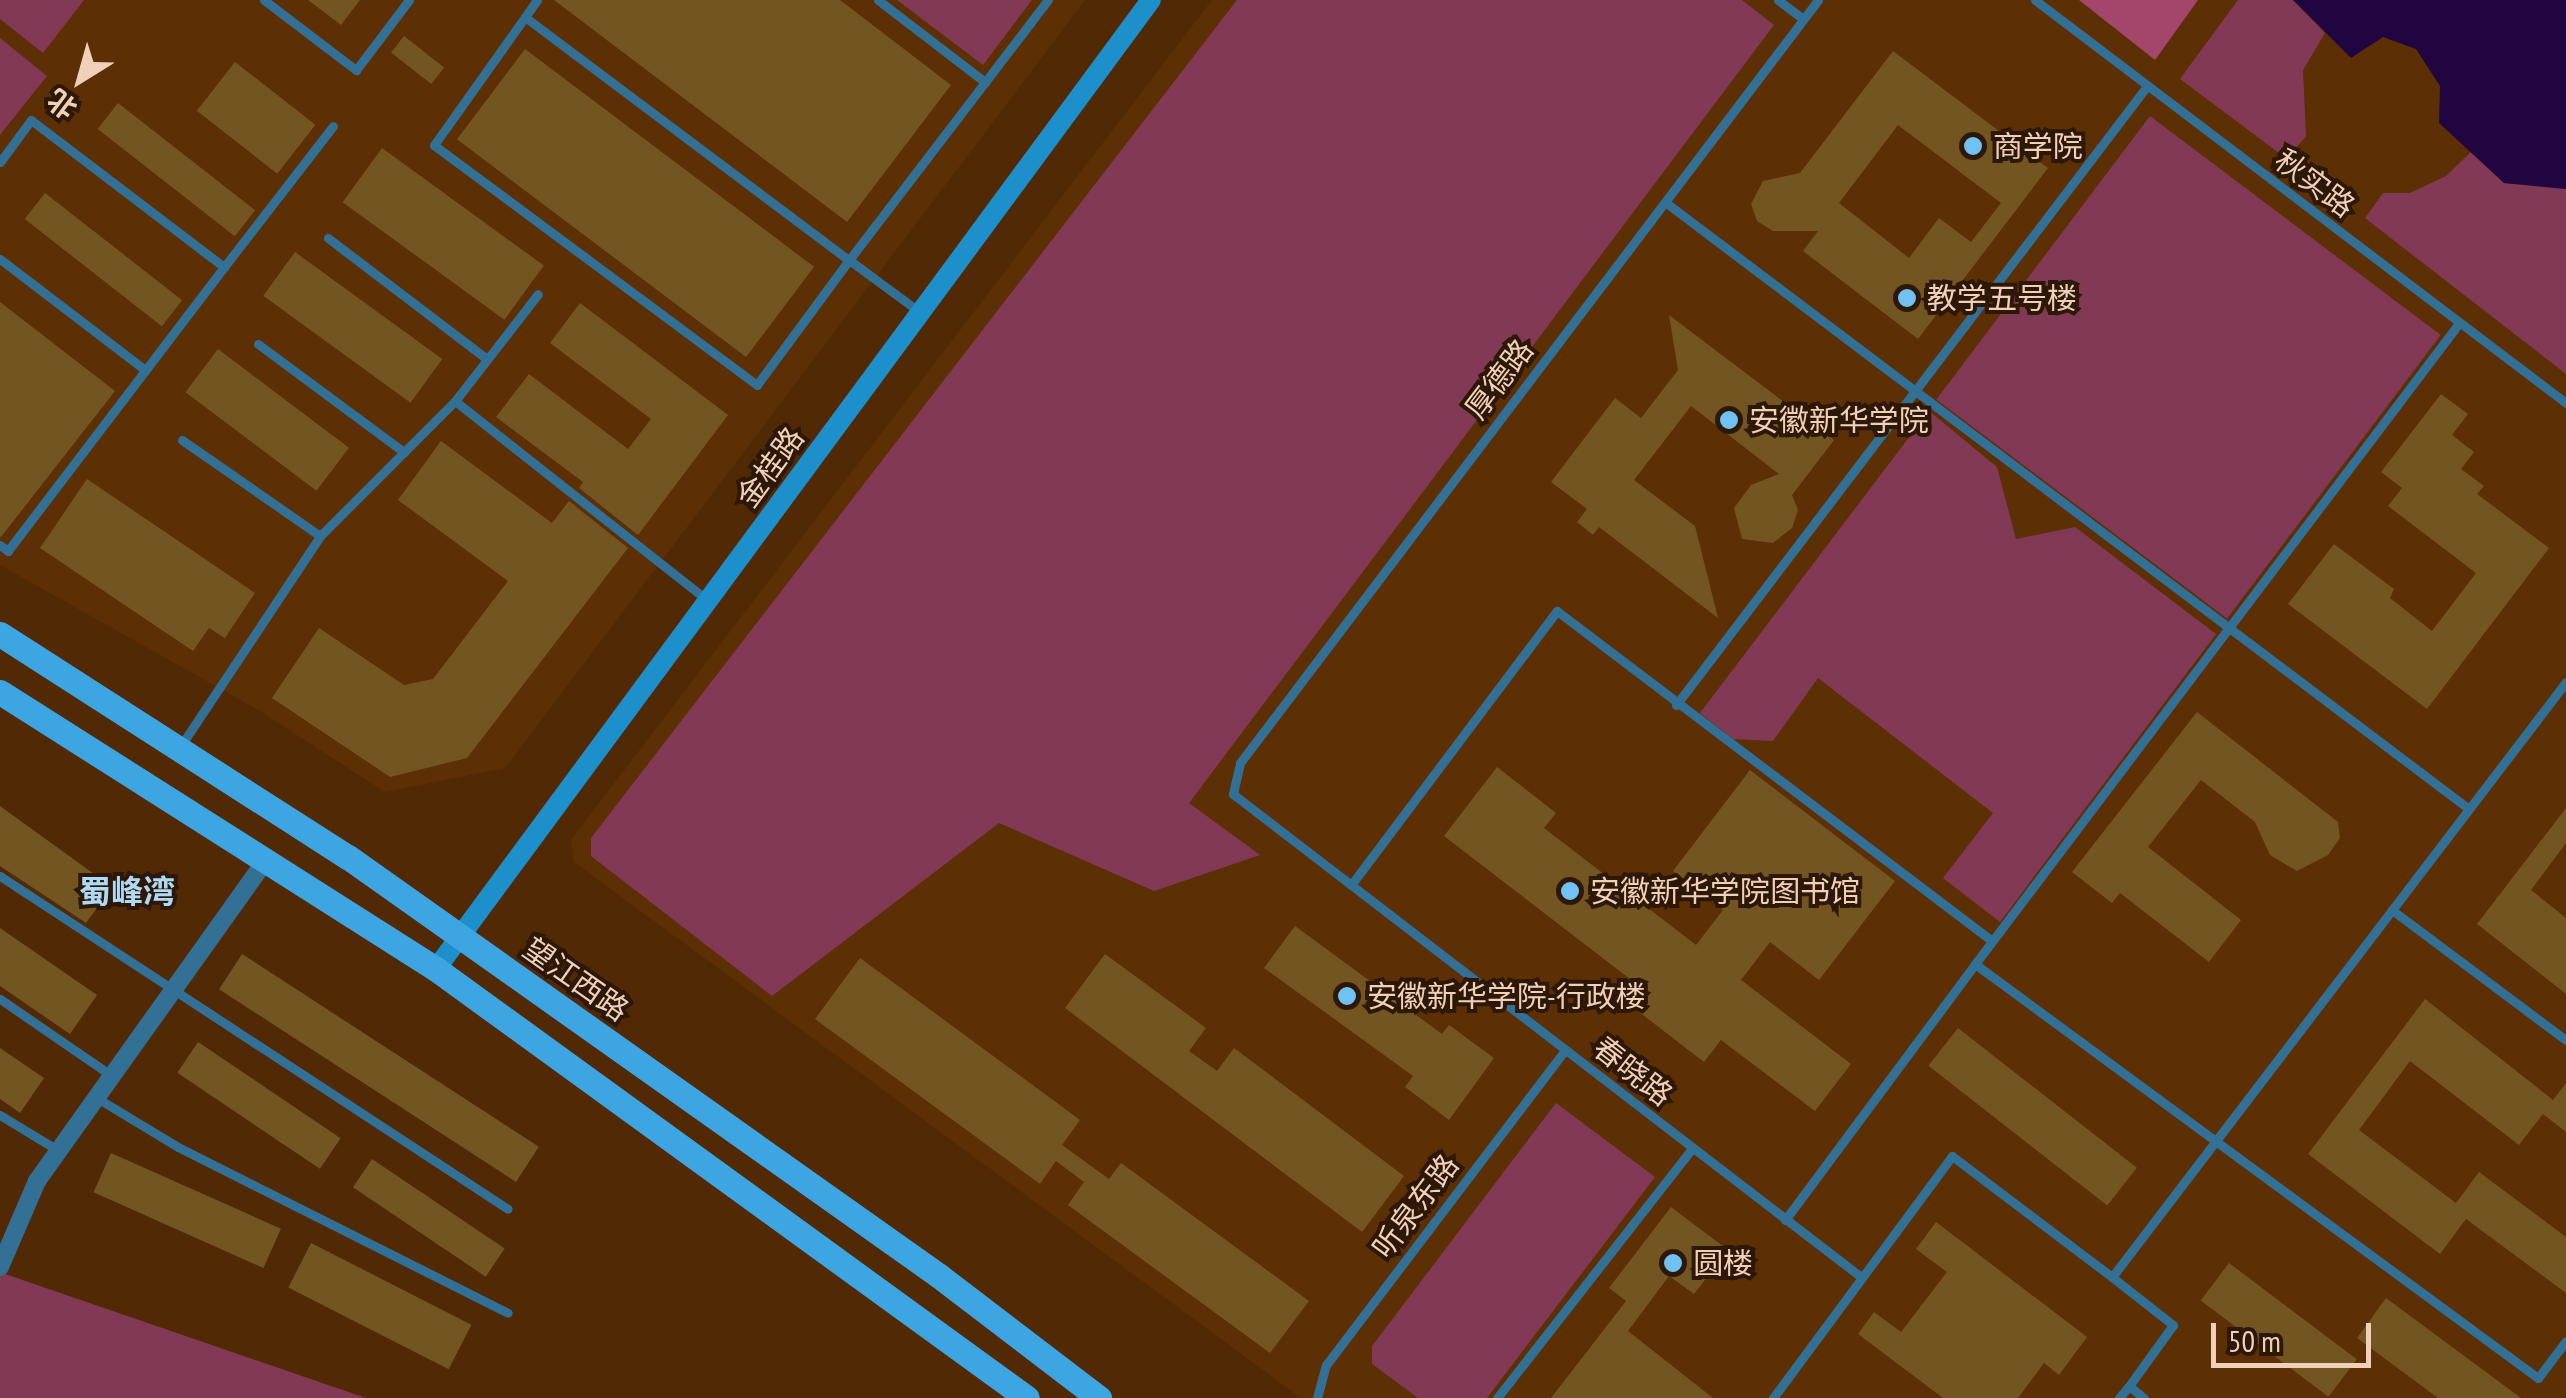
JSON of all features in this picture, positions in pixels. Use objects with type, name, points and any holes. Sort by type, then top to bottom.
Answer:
[{"type":"main road","name":"望江西路","points":[[0,634],[460,937],[938,1276],[1100,1398]]},
{"type":"main road","points":[[0,692],[436,969],[1026,1398]]},
{"type":"street","name":"金桂路","points":[[436,969],[1151,0]]},
{"type":"street","points":[[2,1257],[37,1182],[265,861]]},
{"type":"lane","points":[[264,0],[356,70],[409,0]]},
{"type":"lane","points":[[537,0],[434,144],[757,385],[1048,0]]},
{"type":"lane","points":[[878,0],[984,82]]},
{"type":"lane","points":[[1778,0],[1803,19]]},
{"type":"lane","name":"厚德路","points":[[1232,794],[1240,763],[1818,0]]},
{"type":"lane","name":"秋实路","points":[[2036,0],[2566,404]]},
{"type":"lane","points":[[525,17],[920,313]]},
{"type":"lane","points":[[1676,705],[2146,86]]},
{"type":"lane","points":[[0,162],[32,120],[224,267]]},
{"type":"lane","points":[[0,545],[8,551],[333,126]]},
{"type":"lane","points":[[1665,202],[2469,809]]},
{"type":"lane","points":[[328,238],[487,360]]},
{"type":"lane","points":[[0,258],[146,370]]},
{"type":"lane","points":[[178,749],[320,536],[455,401],[538,294]]},
{"type":"lane","points":[[1785,1220],[2459,323]]},
{"type":"lane","points":[[258,344],[404,452]]},
{"type":"lane","points":[[455,401],[708,601]]},
{"type":"lane","points":[[182,440],[320,536]]},
{"type":"lane","points":[[1351,885],[1557,612],[1992,941]]},
{"type":"lane","points":[[2112,1277],[2566,682]]},
{"type":"lane","name":"春晓路","points":[[1232,794],[1861,1277]]},
{"type":"lane","points":[[0,876],[508,1210]]},
{"type":"lane","points":[[2392,910],[2566,1040]]},
{"type":"lane","points":[[1974,964],[2538,1378],[2566,1342]]},
{"type":"lane","points":[[0,999],[112,1076]]},
{"type":"lane","name":"听泉东路","points":[[1317,1398],[1326,1365],[1566,1050]]},
{"type":"lane","points":[[97,1098],[178,1147],[508,1312]]},
{"type":"lane","points":[[0,1114],[59,1151]]},
{"type":"lane","points":[[1497,1398],[1692,1148]]},
{"type":"lane","points":[[1774,1398],[1952,1156],[2174,1326],[2120,1398]]},
{"type":"lane","points":[[2129,1386],[2144,1398]]},
{"type":"shaded area","points":[[0,0],[1085,0],[505,768],[385,792],[260,711],[0,565],[0,135],[47,76],[0,38]]},
{"type":"shaded area","points":[[0,0],[84,0],[43,53],[0,19]]},
{"type":"shaded area","points":[[897,0],[1032,0],[983,65]]},
{"type":"shaded area","name":"安徽新华学院","points":[[1212,0],[2566,0],[2566,1398],[1301,1398],[574,862],[571,840]]},
{"type":"shaded area","points":[[1237,0],[1742,0],[1774,25],[1189,803],[1260,855],[1154,891],[999,823],[772,996],[591,856],[591,838]]},
{"type":"shaded area","points":[[2079,0],[2198,0],[2155,60]]},
{"type":"shaded area","points":[[2238,0],[2293,0],[2325,33],[2303,70],[2306,136],[2287,159],[2180,79]]},
{"type":"shaded area","points":[[2293,0],[2566,0],[2566,189],[2504,183],[2439,123],[2440,86],[2416,49],[2383,37],[2351,58]]},
{"type":"shaded area","points":[[0,38],[47,76],[0,135]]},
{"type":"shaded area","points":[[2150,116],[2441,335],[2227,619],[1936,400]]},
{"type":"shaded area","points":[[2471,152],[2504,183],[2566,189],[2566,374],[2365,218],[2383,193],[2410,193],[2446,176]]},
{"type":"shaded area","points":[[1929,411],[1997,467],[2016,539],[2075,527],[2216,634],[2000,922],[1943,878],[1993,813],[1818,678],[1773,741],[1733,739],[1700,713]]},
{"type":"shaded area","points":[[1556,1103],[1655,1177],[1487,1398],[1418,1398],[1372,1364],[1372,1346]]},
{"type":"shaded area","points":[[0,1271],[8,1275],[366,1398],[0,1398]]},
{"type":"building","points":[[308,0],[360,0],[341,25]]},
{"type":"building","points":[[554,0],[840,0],[951,85],[847,222]]},
{"type":"building","points":[[404,36],[444,67],[431,84],[391,53]]},
{"type":"building","points":[[525,49],[814,267],[746,357],[457,139]]},
{"type":"building","points":[[1893,51],[2048,168],[1918,339],[1803,251],[1818,231],[1773,231],[1757,221],[1751,204],[1763,181],[1800,173]],"holes":[[[1898,125],[2001,203],[1971,242],[1939,218],[1909,258],[1839,203]]]},
{"type":"building","points":[[235,62],[315,125],[277,174],[197,111]]},
{"type":"building","points":[[118,103],[255,210],[235,236],[98,129]]},
{"type":"building","points":[[382,148],[544,266],[504,320],[343,202]]},
{"type":"building","points":[[45,193],[182,300],[162,326],[25,219]]},
{"type":"building","points":[[295,252],[442,359],[411,403],[263,296]]},
{"type":"building","points":[[0,302],[115,391],[1,537],[0,537]]},
{"type":"building","points":[[580,303],[728,415],[638,535],[579,488],[583,482],[496,417],[529,374],[628,449],[651,419],[550,343]]},
{"type":"building","points":[[1669,315],[1834,440],[1792,495],[1798,510],[1792,528],[1773,543],[1742,539],[1734,508],[1751,485],[1779,474],[1691,406],[1634,480],[1695,526],[1718,618],[1599,527],[1593,535],[1577,522],[1587,509],[1551,482],[1615,398],[1641,418],[1678,370]]},
{"type":"building","points":[[218,349],[349,448],[316,491],[186,392]]},
{"type":"building","points":[[2441,394],[2468,414],[2452,435],[2474,452],[2461,469],[2484,486],[2477,494],[2549,548],[2427,709],[2288,604],[2334,544],[2394,589],[2390,598],[2432,631],[2476,573],[2388,506],[2402,488],[2381,472]]},
{"type":"building","points":[[441,441],[552,523],[569,501],[628,548],[467,758],[390,777],[272,698],[319,628],[404,685],[433,679],[508,581],[398,500]]},
{"type":"building","points":[[87,479],[255,593],[225,638],[209,628],[193,651],[40,548]]},
{"type":"building","points":[[2197,712],[2338,822],[2340,838],[2328,855],[2297,871],[2270,855],[2255,822],[2201,780],[2148,847],[2241,920],[2209,962],[2120,893],[2112,903],[2072,872]]},
{"type":"building","points":[[1497,767],[1556,813],[1544,828],[1696,945],[1723,910],[1673,871],[1750,770],[1895,881],[1819,980],[1770,942],[1741,980],[1851,1064],[1815,1111],[1721,1040],[1704,1062],[1617,995],[1630,979],[1444,836]]},
{"type":"building","points":[[0,806],[112,887],[86,923],[0,866]]},
{"type":"building","points":[[2566,808],[2566,843],[2531,890],[2566,918],[2566,994],[2477,924]]},
{"type":"building","name":"安徽新华学院-行政楼","points":[[1295,926],[1442,1034],[1449,1025],[1494,1058],[1449,1120],[1405,1087],[1413,1076],[1264,968]]},
{"type":"building","points":[[0,928],[97,995],[70,1034],[0,986]]},
{"type":"building","points":[[242,954],[539,1147],[516,1182],[219,989]]},
{"type":"building","points":[[1105,954],[1206,1028],[1189,1051],[1217,1071],[1234,1048],[1404,1176],[1362,1232],[1065,1008]]},
{"type":"building","points":[[860,958],[1080,1120],[1062,1145],[1109,1179],[1121,1163],[1309,1301],[1270,1353],[1068,1205],[1084,1182],[1056,1161],[1040,1184],[815,1019]]},
{"type":"building","points":[[2425,999],[2553,1100],[2566,1083],[2566,1132],[2543,1114],[2519,1145],[2410,1061],[2359,1130],[2456,1203],[2479,1172],[2566,1237],[2566,1293],[2466,1219],[2440,1254],[2308,1154]]},
{"type":"building","points":[[1958,1028],[2137,1168],[2107,1206],[1928,1066]]},
{"type":"building","points":[[198,1042],[341,1138],[320,1169],[177,1073]]},
{"type":"building","points":[[0,1048],[44,1078],[20,1113],[0,1099]]},
{"type":"building","points":[[111,1153],[281,1229],[263,1268],[94,1192]]},
{"type":"building","points":[[372,1159],[505,1248],[486,1277],[353,1187]]},
{"type":"building","points":[[1671,1207],[1728,1250],[1694,1294],[1669,1276],[1628,1331],[1713,1398],[1551,1398],[1626,1301],[1609,1288]]},
{"type":"building","points":[[1936,1222],[2087,1337],[2059,1375],[2044,1363],[2018,1398],[1943,1398],[1858,1334],[1874,1312],[1901,1332],[1947,1272],[1916,1249]]},
{"type":"building","points":[[311,1243],[471,1325],[449,1369],[288,1288]]},
{"type":"building","points":[[2229,1263],[2357,1359],[2328,1397],[2201,1301]]},
{"type":"building","points":[[2386,1298],[2521,1398],[2438,1398],[2357,1338]]},
{"type":"place","name":"商学院","points":[[1973,146]]},
{"type":"place","name":"教学五号楼","points":[[1907,298]]},
{"type":"place","name":"安徽新华学院","points":[[1729,420]]},
{"type":"place","name":"安徽新华学院图书馆","points":[[1570,891]]},
{"type":"place","name":"安徽新华学院-行政楼","points":[[1347,996]]},
{"type":"place","name":"圆楼","points":[[1673,1263]]},
{"type":"district","name":"蜀峰湾","points":[[127,891]]}]
